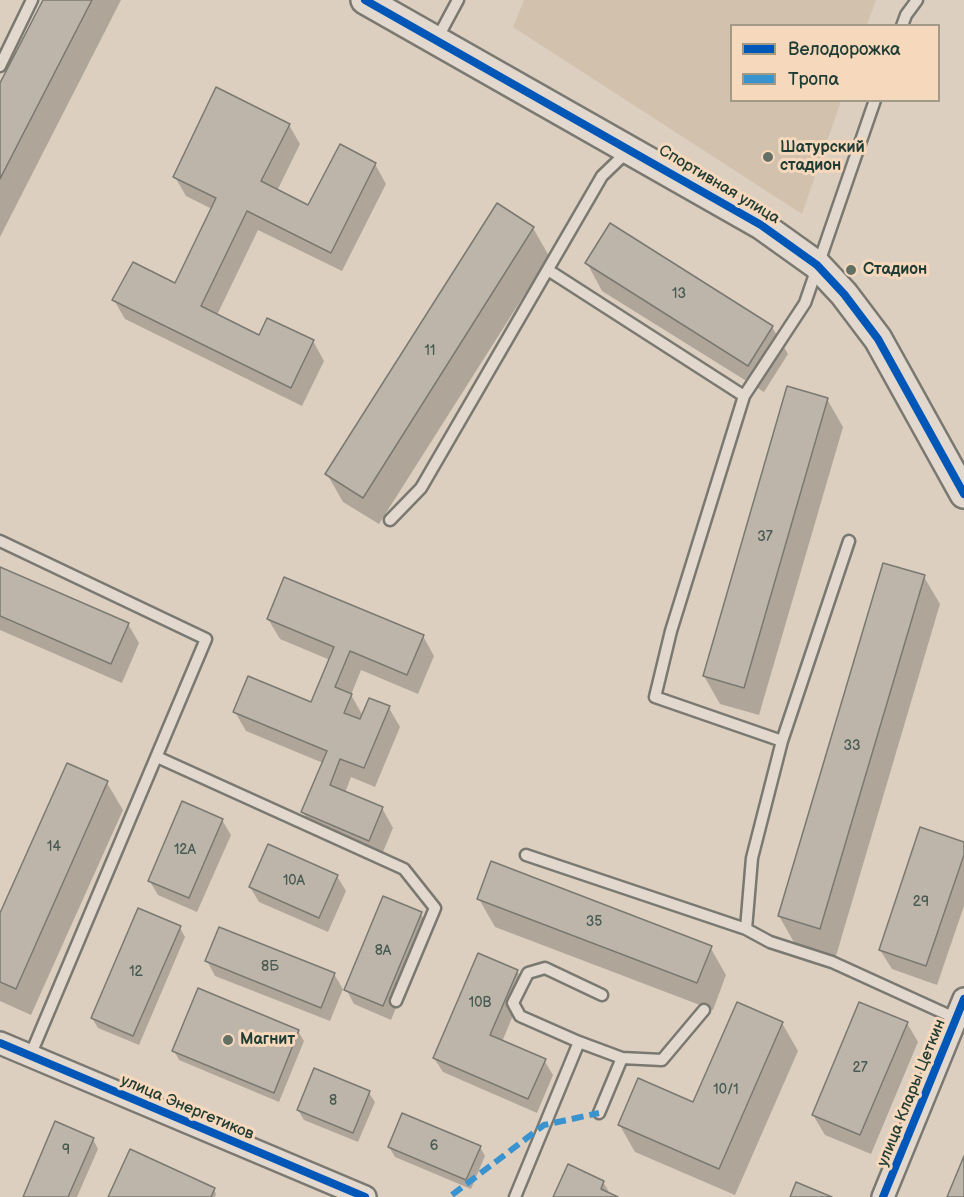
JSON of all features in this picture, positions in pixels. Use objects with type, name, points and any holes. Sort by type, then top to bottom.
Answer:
[{"type":"street","name":"Спортивная улица","points":[[365,0],[761,225],[817,265],[844,294],[878,339],[964,494]]},
{"type":"street","name":"улица Клары Цеткин","points":[[884,1197],[961,1009]]},
{"type":"street","name":"улица Энергетиков","points":[[0,1043],[364,1197]]},
{"type":"lane","points":[[0,66],[32,0]]},
{"type":"lane","points":[[437,40],[458,0]]},
{"type":"lane","points":[[903,24],[916,0]]},
{"type":"lane","points":[[782,741],[655,698],[671,631],[744,396],[805,303],[874,102]]},
{"type":"lane","points":[[390,520],[421,488],[602,176],[630,149]]},
{"type":"lane","points":[[548,270],[744,396]]},
{"type":"lane","points":[[0,541],[206,639],[30,1056]]},
{"type":"lane","points":[[746,929],[752,858],[782,741],[849,541]]},
{"type":"lane","points":[[157,757],[404,868],[435,908],[396,1001]]},
{"type":"lane","points":[[526,855],[746,929],[770,942],[961,1009]]},
{"type":"lane","points":[[602,995],[545,968],[528,974],[513,1003],[520,1016],[579,1042],[622,1058],[662,1060],[704,1010]]},
{"type":"lane","points":[[515,1197],[579,1042]]},
{"type":"lane","points":[[599,1113],[622,1058]]},
{"type":"shaded area","name":"Шатурский стадион","points":[[524,0],[876,0],[867,24],[730,24],[730,102],[841,102],[802,214],[513,27]]},
{"type":"building","points":[[43,0],[92,0],[0,179],[0,83]]},
{"type":"building","points":[[216,87],[290,124],[261,181],[308,205],[340,144],[376,163],[331,253],[247,211],[201,306],[259,335],[267,318],[314,340],[291,388],[112,300],[133,262],[175,283],[216,198],[173,177]]},
{"type":"building","points":[[497,203],[534,227],[363,498],[325,474]]},
{"type":"building","points":[[610,223],[773,326],[748,366],[585,263]]},
{"type":"building","points":[[787,386],[828,398],[744,688],[703,676]]},
{"type":"building","points":[[883,563],[925,575],[820,929],[778,916]]},
{"type":"building","points":[[0,567],[129,623],[111,664],[0,616]]},
{"type":"building","points":[[284,577],[424,635],[407,675],[350,651],[335,687],[352,694],[344,713],[360,719],[369,698],[390,706],[364,768],[340,759],[330,785],[383,807],[369,841],[301,812],[327,751],[233,712],[248,676],[311,702],[334,647],[267,619]]},
{"type":"building","points":[[67,763],[108,781],[16,989],[0,982],[0,913]]},
{"type":"building","points":[[182,801],[223,819],[189,898],[148,881]]},
{"type":"building","points":[[920,827],[964,842],[964,855],[926,966],[879,950]]},
{"type":"building","points":[[268,844],[338,875],[319,918],[249,887]]},
{"type":"building","points":[[491,861],[712,946],[697,983],[477,899]]},
{"type":"building","points":[[383,896],[422,912],[383,1006],[344,990]]},
{"type":"building","points":[[138,908],[181,926],[133,1036],[91,1018]]},
{"type":"building","points":[[219,927],[335,973],[321,1008],[205,961]]},
{"type":"building","points":[[478,953],[518,970],[490,1035],[546,1059],[528,1099],[433,1058]]},
{"type":"building","points":[[198,988],[299,1030],[274,1093],[172,1051]]},
{"type":"building","points":[[737,1002],[783,1022],[719,1169],[618,1125],[638,1078],[693,1102]]},
{"type":"building","points":[[859,1002],[908,1022],[860,1135],[812,1115]]},
{"type":"building","points":[[314,1068],[370,1091],[353,1133],[297,1110]]},
{"type":"building","points":[[402,1113],[481,1146],[466,1180],[388,1147]]},
{"type":"building","points":[[55,1121],[94,1138],[68,1197],[23,1197]]},
{"type":"building","points":[[130,1149],[215,1188],[211,1197],[108,1197]]},
{"type":"building","points":[[964,1156],[964,1197],[947,1197]]},
{"type":"building","points":[[568,1164],[604,1181],[601,1189],[618,1197],[553,1197]]},
{"type":"building","points":[[796,1182],[832,1197],[790,1197]]},
{"type":"marked path","points":[[452,1195],[544,1125],[599,1113]]},
{"type":"cycle path","points":[[365,0],[761,225],[817,265],[844,294],[878,339],[964,494]]},
{"type":"cycle path","points":[[883,1197],[964,999]]},
{"type":"cycle path","points":[[0,1043],[365,1197]]},
{"type":"place","name":"Шатурский стадион","points":[[768,157]]},
{"type":"place","name":"Стадион","points":[[851,270]]},
{"type":"place","name":"Магнит","points":[[228,1040]]}]
